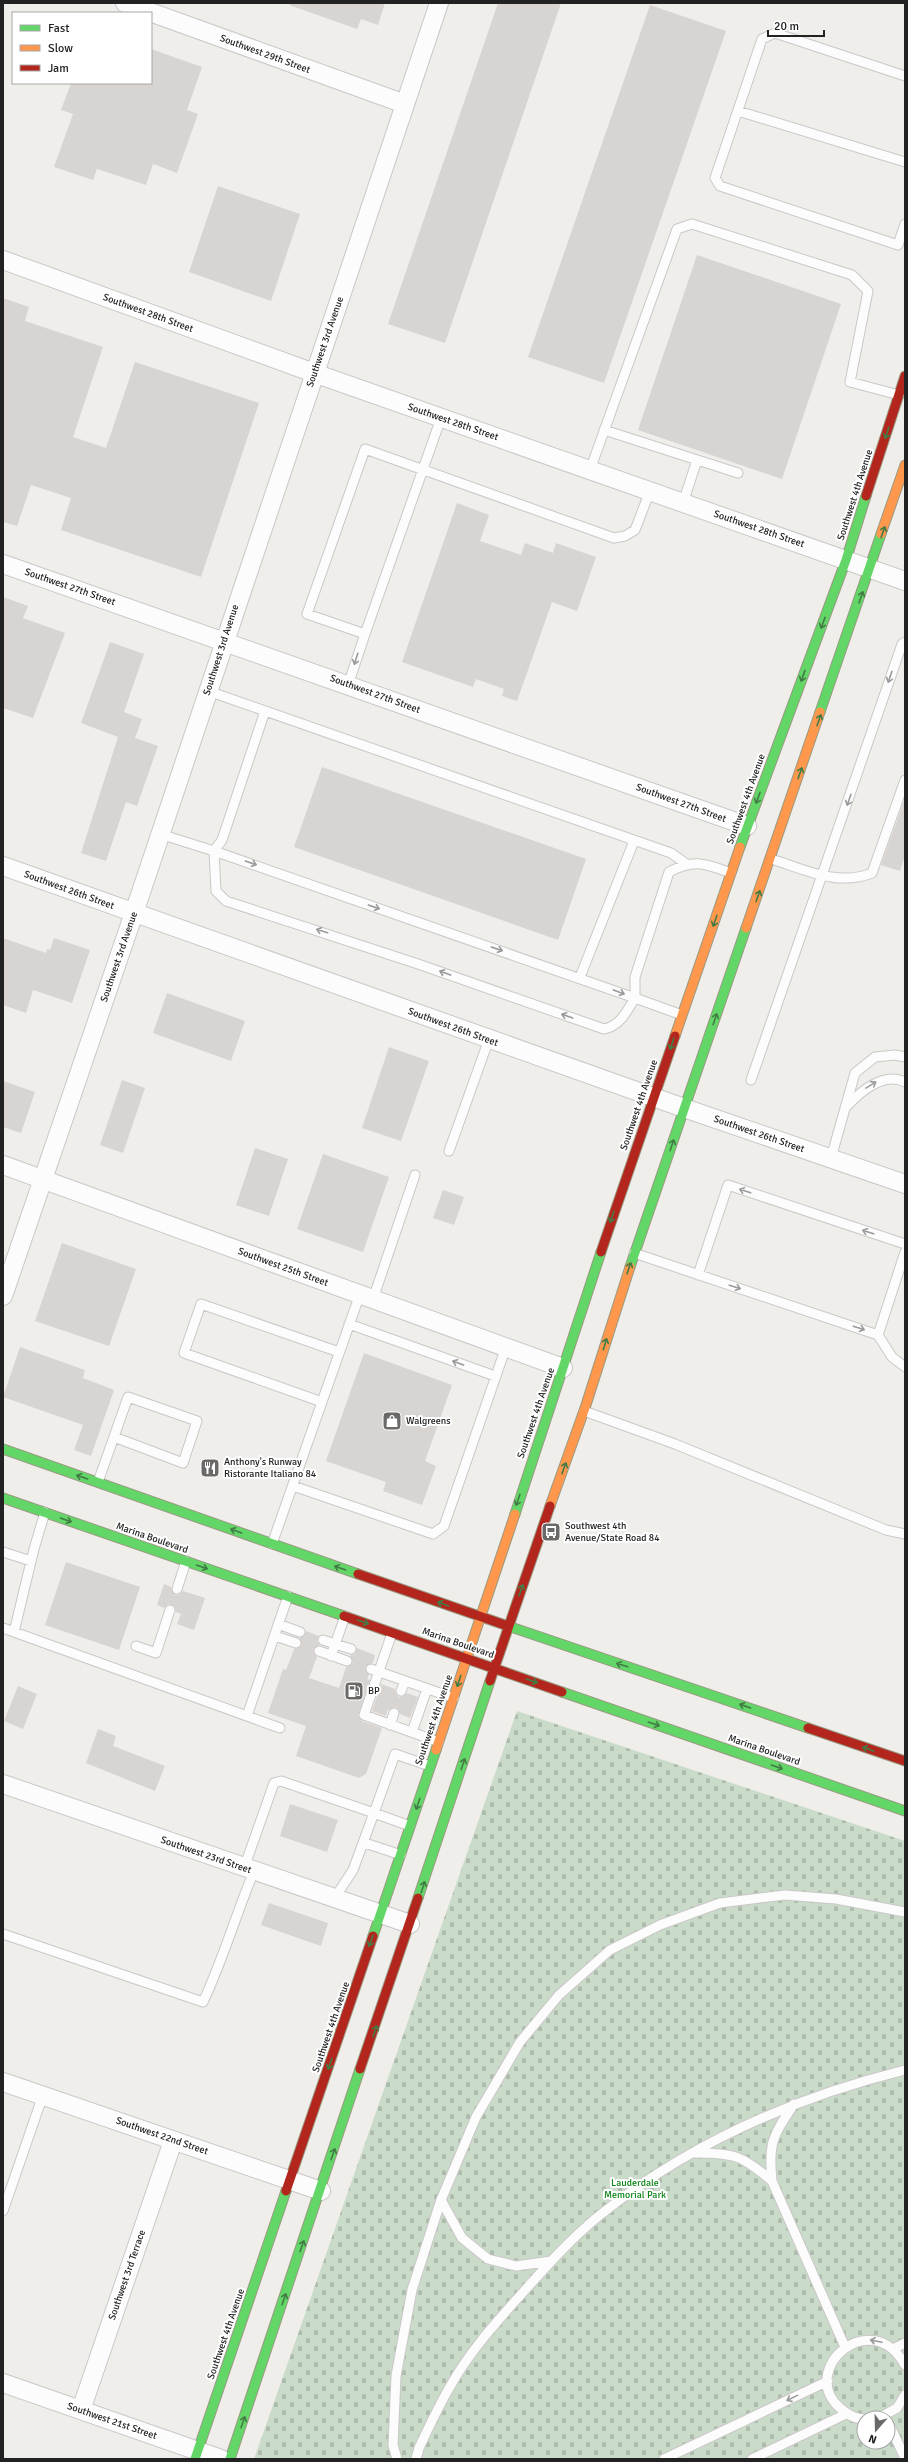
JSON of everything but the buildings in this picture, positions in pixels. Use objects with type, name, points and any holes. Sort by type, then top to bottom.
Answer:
[{"type":"main road","name":"Southwest 4th Avenue","points":[[197,2455],[454,1698],[564,1368],[588,1289],[747,826],[846,560],[905,376]]},
{"type":"main road","points":[[230,2459],[321,2191],[508,1627],[584,1411],[634,1253],[871,569],[905,465]]},
{"type":"main road","points":[[3,1449],[508,1627],[905,1761]]},
{"type":"main road","name":"Marina Boulevard","points":[[3,1498],[905,1811]]},
{"type":"street","name":"Southwest 29th Street","points":[[124,3],[149,12]]},
{"type":"street","name":"Southwest 3rd Avenue","points":[[4,1287],[44,1180],[439,3]]},
{"type":"street","name":"Southwest 29th Street","points":[[152,13],[405,104]]},
{"type":"street","name":"Southwest 28th Street","points":[[3,260],[314,373],[905,581]]},
{"type":"street","name":"Southwest 27th Street","points":[[3,564],[747,826]]},
{"type":"street","name":"Southwest 26th Street","points":[[3,866],[654,1098],[905,1184]]},
{"type":"street","name":"Southwest 25th Street","points":[[3,1165],[564,1368]]},
{"type":"street","name":"Southwest 23rd Street","points":[[3,1784],[249,1870],[410,1924]]},
{"type":"street","name":"Southwest 22nd Street","points":[[3,2082],[321,2191]]},
{"type":"street","name":"Southwest 3rd Terrace","points":[[81,2410],[173,2141]]},
{"type":"street","name":"Southwest 21st Street","points":[[3,2383],[81,2410],[197,2455],[221,2459]]},
{"type":"lane","points":[[905,76],[775,33],[762,39],[715,178],[720,186],[898,245],[905,224]]},
{"type":"lane","points":[[738,111],[905,162]]},
{"type":"lane","points":[[590,470],[677,229],[692,224],[852,276],[868,291],[850,382],[899,396]]},
{"type":"lane","points":[[348,685],[441,418]]},
{"type":"lane","points":[[604,430],[738,474]]},
{"type":"lane","points":[[365,634],[307,614],[365,450],[614,538],[624,536],[635,530],[650,491]]},
{"type":"lane","points":[[683,503],[697,460]]},
{"type":"lane","points":[[751,1080],[902,644],[905,642]]},
{"type":"lane","points":[[208,691],[468,780],[634,841],[671,853],[688,865]]},
{"type":"lane","points":[[265,711],[222,840],[214,850],[216,891],[226,901],[418,964],[604,1029],[612,1027],[621,1019],[635,998],[634,977],[670,872],[699,862],[731,873]]},
{"type":"lane","points":[[771,859],[837,879],[860,878],[872,872],[905,780]]},
{"type":"lane","points":[[160,834],[214,850],[580,977],[682,1015]]},
{"type":"lane","points":[[580,977],[634,841]]},
{"type":"lane","points":[[449,1151],[489,1039]]},
{"type":"lane","points":[[831,1158],[855,1072],[875,1057],[895,1054],[905,1057]]},
{"type":"lane","points":[[845,1109],[860,1092],[877,1082],[901,1080],[905,1082]]},
{"type":"lane","points":[[272,1544],[349,1324],[366,1297],[415,1175]]},
{"type":"lane","points":[[698,1275],[728,1185],[905,1244]]},
{"type":"lane","points":[[878,1334],[905,1252]]},
{"type":"lane","points":[[634,1253],[878,1334],[892,1357],[905,1366]]},
{"type":"lane","points":[[322,1402],[184,1352],[201,1304],[339,1352]]},
{"type":"lane","points":[[349,1324],[495,1376]]},
{"type":"lane","points":[[293,1486],[433,1534],[444,1526],[506,1347]]},
{"type":"lane","points":[[98,1482],[128,1397],[197,1421],[183,1462],[114,1437]]},
{"type":"lane","points":[[584,1411],[675,1444],[886,1530],[905,1534]]},
{"type":"lane","points":[[14,1632],[31,1561],[45,1512]]},
{"type":"lane","points":[[3,1552],[31,1561]]},
{"type":"lane","points":[[177,1589],[186,1561]]},
{"type":"lane","points":[[247,1716],[288,1596]]},
{"type":"lane","points":[[136,1646],[156,1653],[170,1610]]},
{"type":"lane","points":[[331,1656],[345,1616]]},
{"type":"lane","points":[[278,1624],[300,1632]]},
{"type":"lane","points":[[3,1628],[280,1728]]},
{"type":"lane","points":[[392,1632],[374,1671],[364,1715],[439,1742]]},
{"type":"lane","points":[[275,1636],[296,1643]]},
{"type":"lane","points":[[324,1640],[351,1649]]},
{"type":"lane","points":[[319,1651],[347,1661]]},
{"type":"lane","points":[[374,1671],[454,1698]]},
{"type":"lane","points":[[401,1691],[405,1681]]},
{"type":"lane","points":[[412,1732],[427,1689]]},
{"type":"lane","points":[[390,1725],[394,1712]]},
{"type":"lane","points":[[334,1899],[354,1870],[365,1843],[394,1754],[431,1766]]},
{"type":"lane","points":[[3,1934],[203,2002],[213,1980],[234,1919],[274,1783],[281,1781],[374,1812],[410,1826]]},
{"type":"lane","points":[[365,1843],[400,1855]]},
{"type":"lane","points":[[397,2459],[393,2445],[396,2376],[412,2290],[441,2200],[476,2116],[520,2042],[559,1995],[610,1950],[660,1925],[720,1903],[785,1895],[836,1899],[905,1912]]},
{"type":"lane","points":[[416,2459],[419,2448],[451,2384],[491,2329],[550,2261],[600,2215],[675,2162],[794,2104],[905,2070]]},
{"type":"lane","points":[[3,2211],[43,2096]]},
{"type":"lane","points":[[794,2104],[774,2134],[769,2154],[772,2181],[844,2347]]},
{"type":"lane","points":[[694,2153],[724,2153],[747,2160],[772,2181]]},
{"type":"lane","points":[[441,2200],[462,2238],[488,2259],[516,2266],[550,2261]]},
{"type":"lane","points":[[856,2417],[846,2414],[836,2405],[830,2393],[828,2381],[829,2368],[835,2356],[844,2347],[856,2341],[869,2340],[882,2342],[893,2349],[905,2364]]},
{"type":"lane","points":[[893,2349],[905,2343]]},
{"type":"lane","points":[[664,2459],[828,2381]]},
{"type":"lane","points":[[895,2410],[905,2395]]},
{"type":"lane","points":[[752,2459],[846,2414]]},
{"type":"lane","points":[[896,2440],[905,2458]]},
{"type":"green space","name":"Lauderdale Memorial Park","points":[[517,1711],[905,1841],[905,2459],[254,2459]]},
{"type":"traffic: fast","points":[[740,847],[846,560],[866,496]]},
{"type":"traffic: fast","points":[[820,712],[881,534]]},
{"type":"traffic: fast","points":[[630,1267],[746,928]]},
{"type":"traffic: fast","points":[[515,1514],[601,1252]]},
{"type":"traffic: fast","points":[[3,1449],[358,1574]]},
{"type":"traffic: fast","points":[[3,1498],[344,1616]]},
{"type":"traffic: fast","points":[[505,1625],[808,1728]]},
{"type":"traffic: fast","points":[[418,1898],[490,1681]]},
{"type":"traffic: fast","points":[[562,1692],[905,1811]]},
{"type":"traffic: fast","points":[[373,1936],[436,1750]]},
{"type":"traffic: fast","points":[[230,2459],[360,2069]]},
{"type":"traffic: fast","points":[[195,2459],[286,2191]]},
{"type":"traffic: slow","points":[[881,534],[905,465]]},
{"type":"traffic: slow","points":[[746,928],[820,712]]},
{"type":"traffic: slow","points":[[675,1036],[740,847]]},
{"type":"traffic: slow","points":[[550,1506],[586,1405],[630,1267]]},
{"type":"traffic: slow","points":[[436,1750],[515,1514]]},
{"type":"traffic: jam","points":[[866,496],[905,376]]},
{"type":"traffic: jam","points":[[601,1252],[675,1036]]},
{"type":"traffic: jam","points":[[490,1681],[550,1506]]},
{"type":"traffic: jam","points":[[358,1574],[505,1625]]},
{"type":"traffic: jam","points":[[344,1616],[562,1692]]},
{"type":"traffic: jam","points":[[808,1728],[905,1761]]},
{"type":"traffic: jam","points":[[360,2069],[418,1898]]},
{"type":"traffic: jam","points":[[286,2191],[373,1936]]},
{"type":"place","name":"Walgreens","points":[[392,1421]]},
{"type":"place","name":"Anthony's Runway Ristorante Italiano 84","points":[[210,1468]]},
{"type":"place","name":"Southwest 4th Avenue/State Road 84","points":[[551,1532]]},
{"type":"place","name":"BP","points":[[354,1691]]}]
